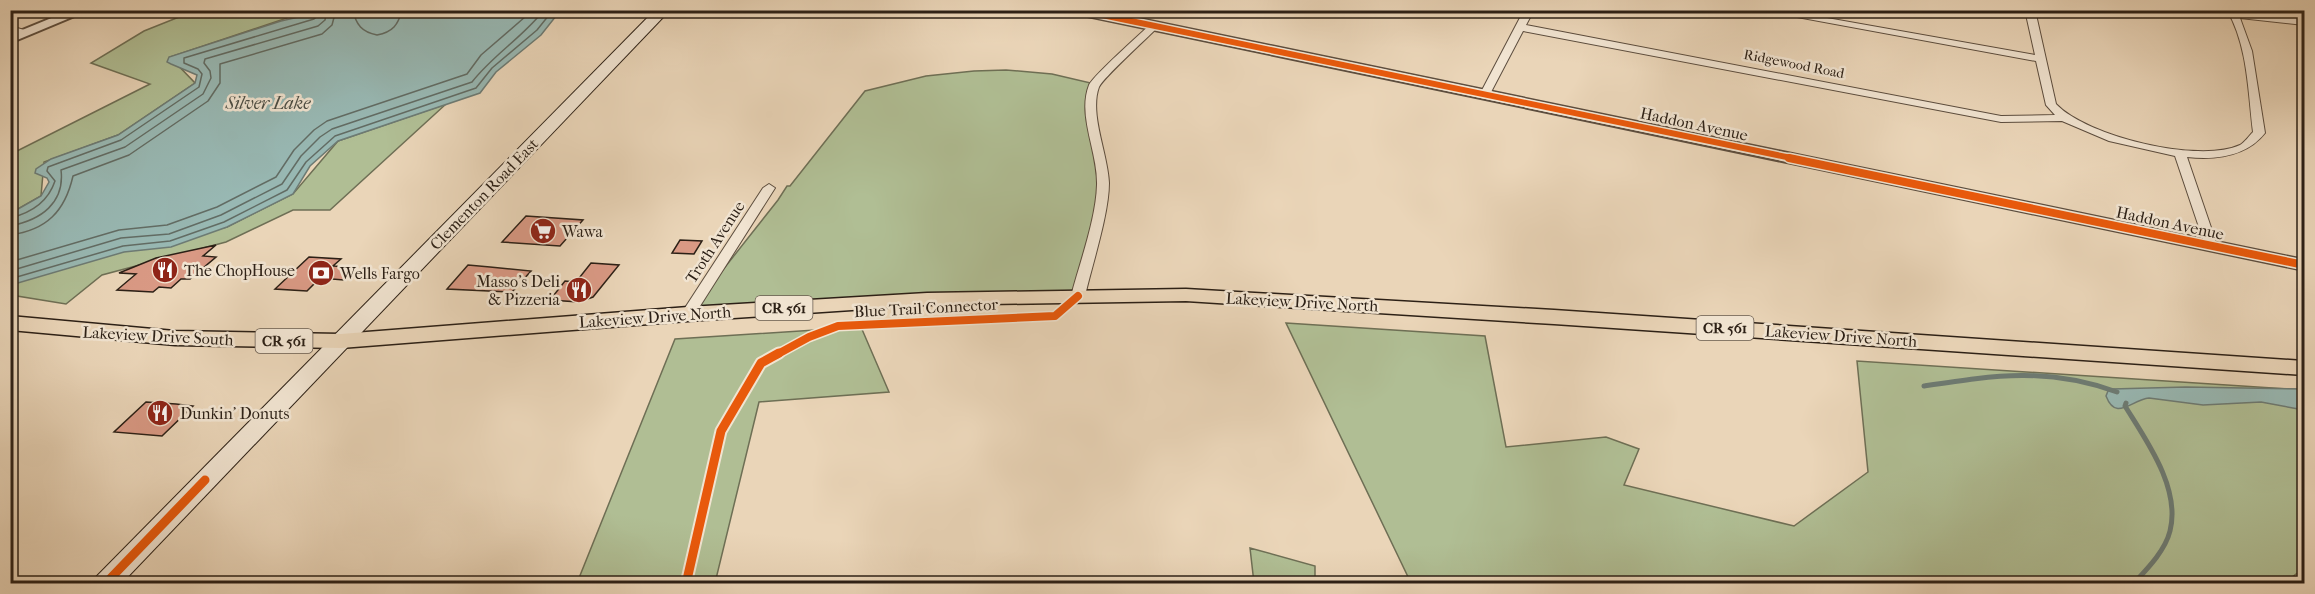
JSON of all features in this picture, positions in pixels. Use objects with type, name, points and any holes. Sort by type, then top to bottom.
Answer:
[{"type":"main road","name":"Clementon Road East","points":[[105,584],[663,10]]},
{"type":"main road","name":"Lakeview Drive North","points":[[341,341],[688,314],[927,299],[1186,295],[1554,317],[2304,368]]},
{"type":"main road","name":"Lakeview Drive South","points":[[10,323],[175,338],[341,341]]},
{"type":"street","points":[[10,39],[83,10]]},
{"type":"street","name":"Haddon Avenue","points":[[1078,10],[2304,265]]},
{"type":"street","points":[[1485,94],[1529,10]]},
{"type":"street","points":[[1763,10],[2042,59]]},
{"type":"street","points":[[2030,10],[2051,105],[2064,118],[2118,141],[2180,153],[2210,154],[2242,149],[2254,141],[2259,133],[2251,74],[2240,29],[2233,12]]},
{"type":"street","points":[[2233,12],[2304,22]]},
{"type":"street","points":[[1078,296],[1095,229],[1103,185],[1101,160],[1090,104],[1095,84],[1154,26]]},
{"type":"street","name":"Ridgewood Road","points":[[1519,27],[2001,119],[2064,118]]},
{"type":"street","points":[[10,29],[25,33]]},
{"type":"street","points":[[2180,153],[2211,245]]},
{"type":"street","name":"Troth Avenue","points":[[688,314],[769,188]]},
{"type":"green space","points":[[194,11],[308,11],[170,57],[195,83],[118,135],[44,162],[41,196],[11,213],[11,154],[150,84],[91,63],[144,31]]},
{"type":"green space","points":[[1006,70],[1052,74],[1095,84],[1090,104],[1103,185],[1078,296],[688,314],[787,186],[790,186],[865,91],[926,76]]},
{"type":"green space","points":[[446,104],[330,210],[293,210],[226,242],[102,275],[66,304],[11,295],[10,278],[227,227],[293,194],[338,141]]},
{"type":"green space","points":[[1286,323],[1485,336],[1506,447],[1606,437],[1639,449],[1624,485],[1794,526],[1868,472],[1857,361],[2304,390],[2304,568],[2283,584],[1411,583]]},
{"type":"green space","points":[[861,327],[889,392],[759,402],[715,583],[577,583],[675,339]]},
{"type":"green space","points":[[1250,548],[1315,566],[1315,583],[1254,583]]},
{"type":"water","name":"Silver Lake","points":[[325,11],[363,11],[377,14],[390,11],[560,11],[541,35],[496,72],[480,93],[338,141],[310,166],[293,194],[227,227],[171,247],[124,252],[11,285],[11,213],[41,196],[49,182],[47,178],[35,173],[36,169],[51,159],[118,135],[195,83],[197,75],[167,62],[169,57],[281,21]]},
{"type":"water","points":[[2186,387],[2304,389],[2304,410],[2261,402],[2203,405],[2149,398],[2119,409],[2110,404],[2106,396],[2112,389]]},
{"type":"building","name":"Wawa","points":[[526,216],[583,220],[560,246],[502,242]]},
{"type":"building","points":[[680,240],[702,241],[694,254],[672,253]]},
{"type":"building","name":"The ChopHouse","points":[[216,245],[203,256],[216,257],[190,279],[181,279],[171,288],[159,287],[153,292],[117,290],[136,274],[119,273],[156,258]]},
{"type":"building","name":"Wells Fargo","points":[[309,257],[341,259],[333,266],[356,268],[344,280],[320,278],[307,291],[275,289]]},
{"type":"building","name":"Masso's Deli & Pizzeria","points":[[591,263],[619,265],[593,297],[579,302],[550,300],[565,281],[576,282]]},
{"type":"building","name":"Wawa","points":[[468,265],[531,271],[512,292],[447,289]]},
{"type":"building","name":"Dunkin' Donuts","points":[[146,402],[193,406],[162,436],[114,432]]},
{"type":"waterway","points":[[1924,386],[1998,376],[2044,376],[2092,384],[2117,392]]},
{"type":"waterway","points":[[2126,403],[2125,406],[2160,465],[2171,498],[2172,515],[2170,531],[2164,546],[2133,584]]},
{"type":"cycle path","points":[[1078,10],[2304,265]]},
{"type":"cycle path","name":"Blue Trail Connector","points":[[686,584],[721,431],[761,363],[809,337],[838,326],[1055,316],[1078,296]]},
{"type":"cycle path","points":[[105,584],[205,480]]},
{"type":"place","name":"Wawa","points":[[543,231]]},
{"type":"place","name":"The ChopHouse","points":[[165,270]]},
{"type":"place","name":"Wells Fargo","points":[[321,273]]},
{"type":"place","name":"Masso's Deli & Pizzeria","points":[[579,290]]},
{"type":"place","name":"Dunkin' Donuts","points":[[160,413]]}]
